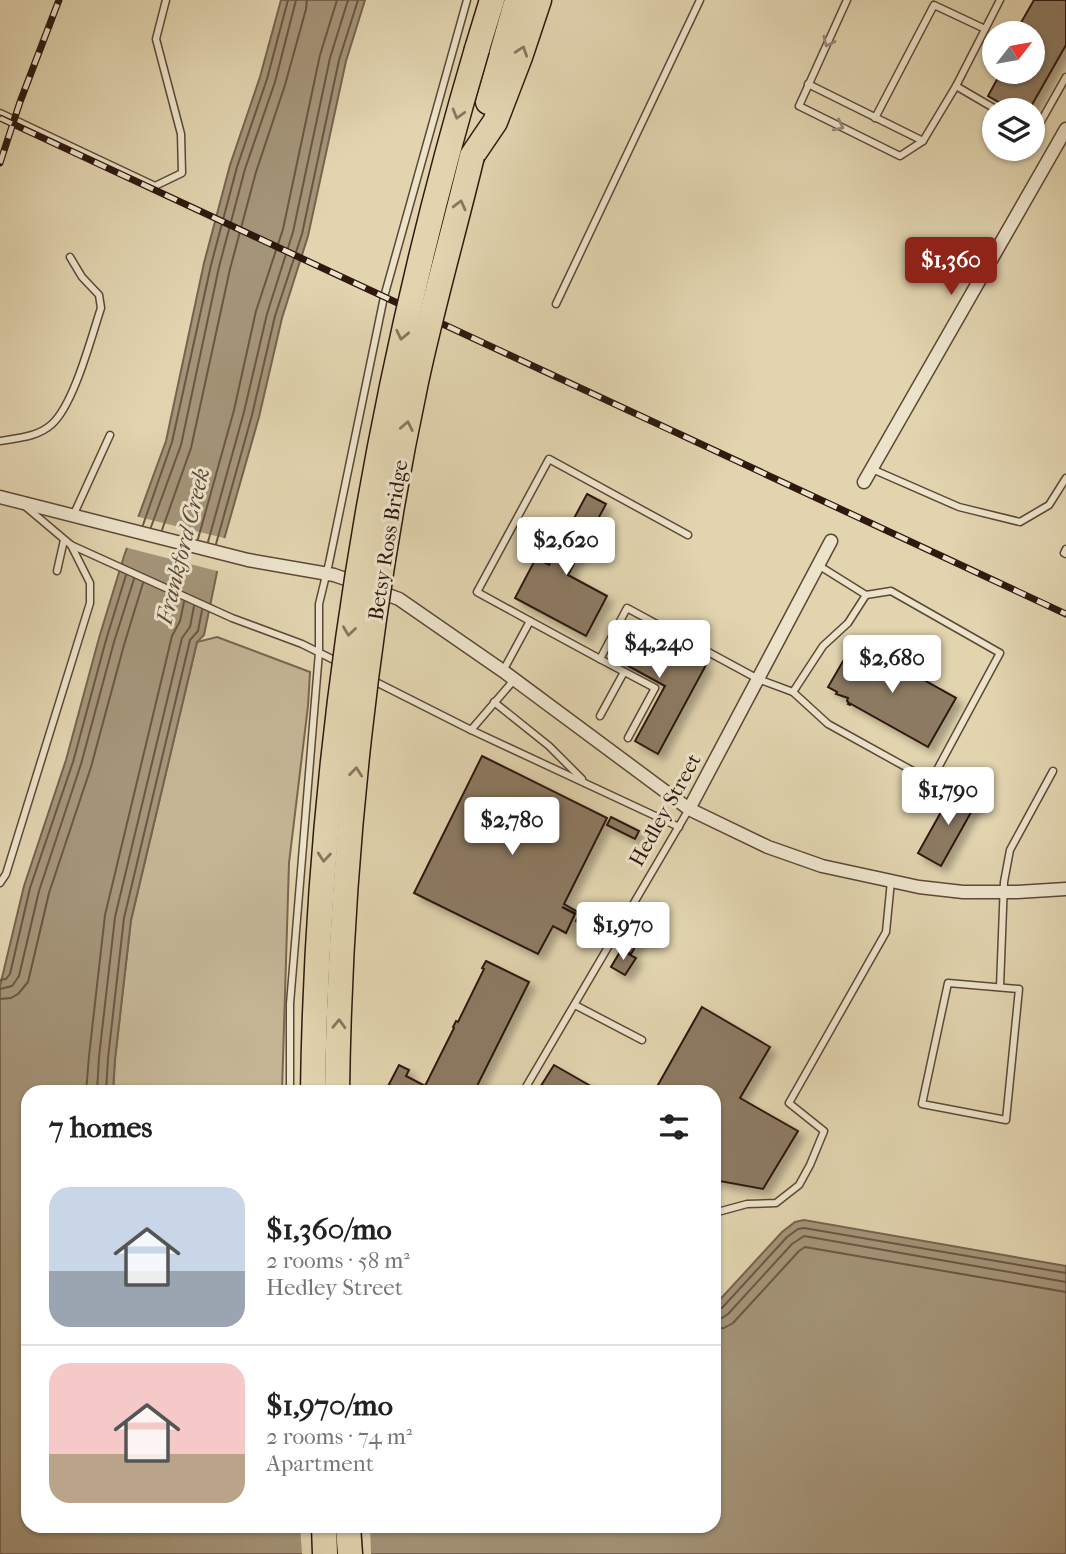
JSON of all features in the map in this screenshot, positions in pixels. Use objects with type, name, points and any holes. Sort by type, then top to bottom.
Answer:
[{"type":"highway","points":[[477,49],[484,0]]},
{"type":"highway","name":"Betsy Ross Bridge","points":[[313,1085],[316,988],[326,834],[342,677],[359,565],[382,429],[413,288],[449,145],[492,0]]},
{"type":"highway","name":"Betsy Ross Bridge","points":[[337,1085],[347,877],[361,727],[388,529],[417,380],[472,156],[517,0]]},
{"type":"highway","points":[[472,156],[495,122],[539,0]]},
{"type":"highway","points":[[324,1533],[325,1554]]},
{"type":"highway","points":[[348,1533],[349,1554]]},
{"type":"street","points":[[864,482],[1066,129]]},
{"type":"street","points":[[0,497],[248,560],[327,573],[399,599],[503,671],[689,810],[768,847],[822,866],[919,887],[1004,892],[1066,889]]},
{"type":"street","name":"Hedley Street","points":[[689,810],[831,541]]},
{"type":"lane","points":[[0,113],[155,186],[182,173],[181,134],[156,39],[166,0]]},
{"type":"lane","points":[[290,1085],[290,1004],[319,652],[319,604],[384,297],[467,0]]},
{"type":"lane","points":[[556,304],[700,0]]},
{"type":"lane","points":[[847,0],[799,106],[900,156],[923,141],[956,86],[982,35]]},
{"type":"lane","points":[[989,21],[1000,0]]},
{"type":"lane","points":[[876,118],[934,5],[982,28]]},
{"type":"lane","points":[[1045,113],[1066,77]]},
{"type":"lane","points":[[808,84],[923,141]]},
{"type":"lane","points":[[956,86],[982,101]]},
{"type":"lane","points":[[0,441],[35,434],[52,424],[73,391],[102,308],[99,295],[82,277],[70,257]]},
{"type":"lane","points":[[73,516],[110,435]]},
{"type":"lane","points":[[628,738],[654,688],[477,592],[549,459],[688,535]]},
{"type":"lane","points":[[872,469],[959,508],[1020,522],[1049,505],[1066,478]]},
{"type":"lane","points":[[19,502],[71,545],[232,618],[302,643],[471,730],[679,827]]},
{"type":"lane","points":[[57,571],[64,540]]},
{"type":"lane","points":[[0,883],[6,874],[89,603],[90,583],[71,545]]},
{"type":"lane","points":[[600,659],[627,608],[758,679],[793,692],[828,724],[931,781],[1000,653],[891,591],[866,595],[818,565]]},
{"type":"lane","points":[[793,692],[823,646],[848,623],[866,595]]},
{"type":"lane","points":[[503,671],[530,621]]},
{"type":"lane","points":[[600,716],[624,671]]},
{"type":"lane","points":[[471,730],[514,680]]},
{"type":"lane","points":[[494,702],[549,746],[587,784]]},
{"type":"lane","points":[[1000,987],[1004,882],[1010,850],[1053,771]]},
{"type":"lane","name":"Hedley Street","points":[[527,1085],[689,810]]},
{"type":"lane","points":[[721,1211],[747,1205],[776,1203],[799,1185],[810,1165],[824,1131],[789,1103],[886,932],[891,881]]},
{"type":"lane","points":[[948,983],[1000,987],[1019,989],[1006,1120],[922,1104],[948,983]]},
{"type":"lane","points":[[575,1005],[642,1040]]},
{"type":"shaded area","points":[[217,637],[310,672],[289,863],[282,1085],[113,1085],[131,920],[197,642]]},
{"type":"water","name":"Frankford Creek","points":[[281,0],[365,0],[346,61],[308,236],[282,318],[259,417],[223,543],[204,635],[197,642],[131,920],[113,1085],[21,1085],[21,1533],[721,1533],[721,1298],[782,1232],[795,1222],[804,1220],[1066,1266],[1066,1554],[0,1554],[0,986],[24,886],[66,760],[99,638],[124,556],[166,441],[204,263],[230,165],[260,77]]},
{"type":"pier","points":[[135,516],[228,539],[221,572],[124,547]]},
{"type":"pier","points":[[300,1533],[370,1533],[371,1554],[302,1554]]},
{"type":"building","points":[[1034,0],[1066,0],[1066,45],[1045,82],[1045,21],[1022,21]]},
{"type":"building","points":[[994,84],[1044,84],[1036,98],[988,96]]},
{"type":"building","points":[[587,494],[606,504],[568,575],[607,596],[586,636],[515,598],[536,558],[549,565]]},
{"type":"building","points":[[628,623],[706,665],[658,754],[635,741],[665,686],[610,656]]},
{"type":"building","points":[[853,644],[868,649],[866,651],[877,657],[879,655],[956,698],[928,747],[848,704],[848,698],[836,694],[837,692],[828,687]]},
{"type":"building","points":[[482,756],[607,818],[564,904],[580,913],[583,906],[597,913],[589,928],[576,921],[579,915],[562,907],[575,914],[566,933],[553,926],[538,954],[414,893]]},
{"type":"building","points":[[955,787],[978,800],[941,866],[918,853]]},
{"type":"building","points":[[611,817],[639,831],[635,839],[607,825]]},
{"type":"building","points":[[643,914],[651,919],[642,934],[645,936],[643,939],[641,937],[631,954],[623,949]]},
{"type":"building","points":[[621,950],[636,958],[625,975],[611,967]]},
{"type":"building","points":[[486,961],[529,982],[478,1085],[426,1085],[484,969],[482,968]]},
{"type":"building","points":[[702,1007],[770,1047],[740,1098],[798,1131],[763,1189],[721,1181],[721,1085],[658,1085]]},
{"type":"building","points":[[399,1065],[409,1070],[406,1076],[423,1085],[389,1085]]},
{"type":"building","points":[[554,1065],[589,1085],[541,1085]]},
{"type":"railway","points":[[0,163],[59,0]]},
{"type":"railway","points":[[0,118],[1066,614]]}]
